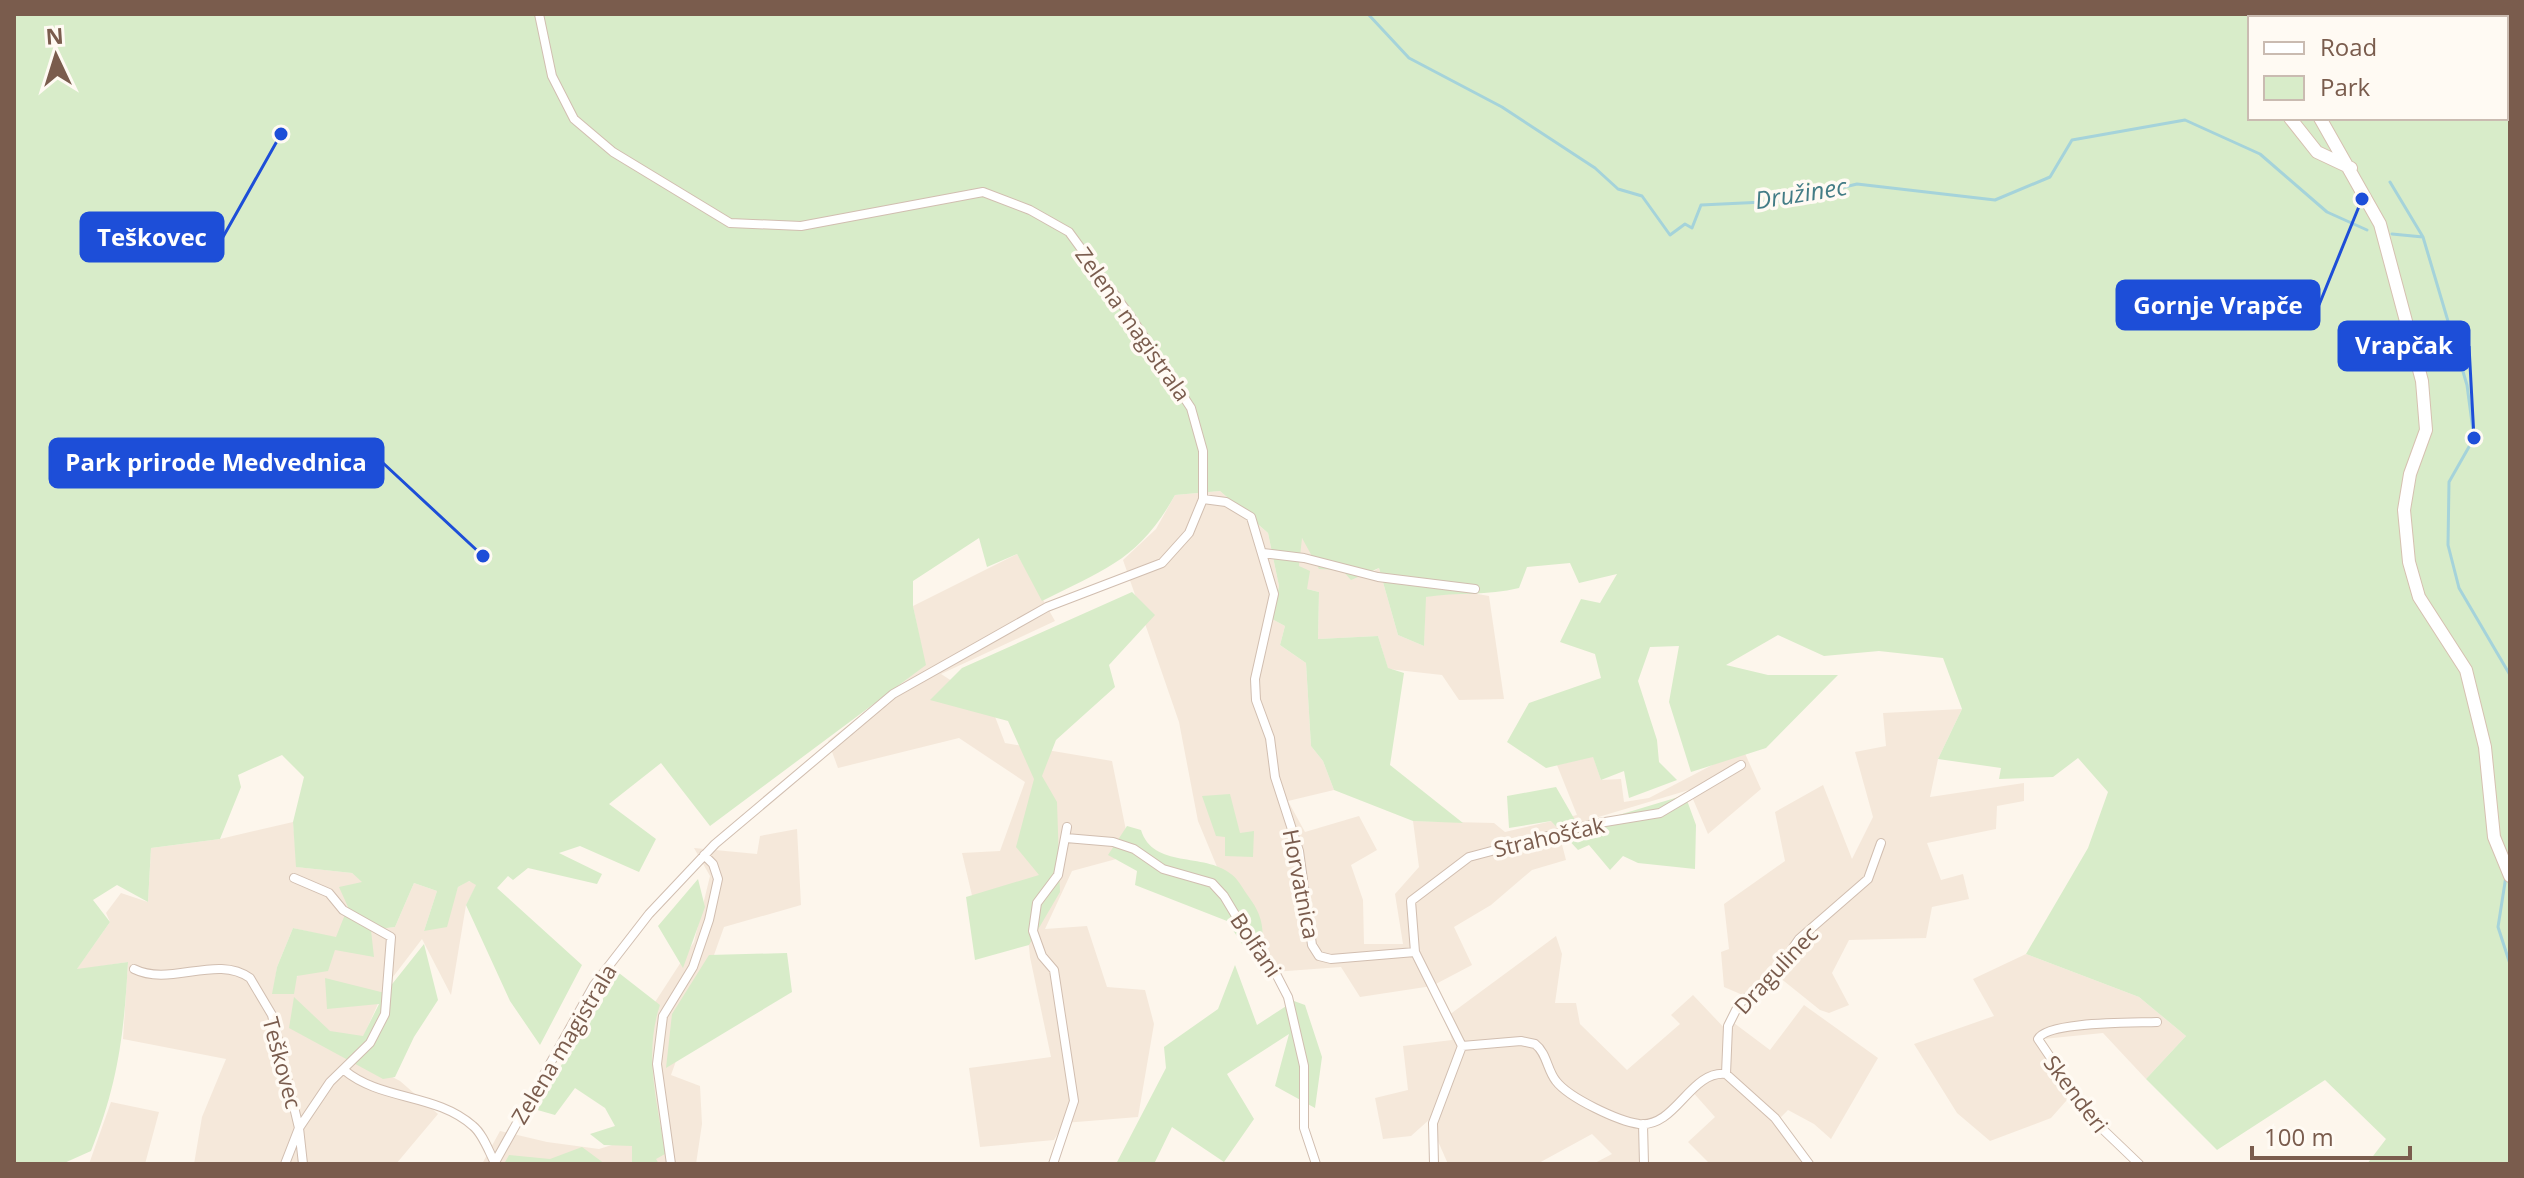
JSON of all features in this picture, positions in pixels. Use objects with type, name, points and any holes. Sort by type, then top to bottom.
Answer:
[{"type":"street","name":"Zelena magistrala","points":[[495,1164],[594,985],[649,914],[704,855],[893,694],[1047,607],[1162,563],[1189,533],[1203,499],[1203,451],[1191,408],[1131,317],[1069,232],[1030,210],[983,192],[801,226],[730,223],[613,152],[574,119],[552,76],[539,14]]},
{"type":"street","points":[[2292,120],[2317,152],[2351,168]]},
{"type":"street","points":[[2321,120],[2380,224],[2427,407],[2426,430],[2410,474],[2404,510],[2414,585],[2466,670],[2485,747],[2493,827],[2510,876]]},
{"type":"street","name":"Horvatnica","points":[[1203,499],[1226,502],[1251,517],[1274,594],[1254,689],[1270,738],[1279,791],[1299,851],[1312,945],[1319,956],[1331,959],[1415,952]]},
{"type":"street","points":[[1263,553],[1304,558],[1378,577],[1475,589]]},
{"type":"street","name":"Strahoščak","points":[[1415,952],[1411,901],[1469,857],[1593,824],[1660,813],[1741,765]]},
{"type":"street","points":[[1053,1164],[1074,1101],[1054,970],[1042,956],[1033,931],[1037,903],[1058,875],[1067,827]]},
{"type":"street","name":"Bolfani","points":[[1066,838],[1113,842],[1134,849],[1163,869],[1212,883],[1224,896],[1248,936],[1273,968],[1288,997],[1304,1066],[1304,1128],[1316,1164]]},
{"type":"street","name":"Dragulinec","points":[[1726,1074],[1728,1026],[1739,1004],[1773,976],[1799,939],[1868,879],[1881,843]]},
{"type":"street","points":[[671,1164],[657,1064],[663,1016],[693,967],[709,920],[718,879],[713,864],[704,855]]},
{"type":"street","name":"Teškovec","points":[[285,1164],[299,1128],[330,1082],[370,1043],[385,1014],[391,937],[343,910],[329,893],[294,878]]},
{"type":"street","points":[[1415,952],[1462,1046],[1433,1123],[1434,1164]]},
{"type":"street","name":"Teškovec","points":[[134,969],[156,976],[219,969],[250,978],[272,1015],[299,1128]]},
{"type":"street","name":"Skenderi","points":[[2139,1164],[2092,1119],[2038,1039],[2046,1031],[2062,1027],[2157,1022]]},
{"type":"street","points":[[1462,1046],[1521,1041],[1535,1044],[1561,1086],[1613,1116],[1643,1124],[1657,1122],[1710,1076],[1726,1074],[1775,1118],[1809,1164]]},
{"type":"street","points":[[344,1070],[372,1088],[425,1099],[475,1126],[495,1164]]},
{"type":"street","points":[[1643,1124],[1644,1164]]},
{"type":"street","points":[[299,1128],[303,1164]]},
{"type":"shaded area","points":[[1220,491],[1268,533],[1279,586],[1272,619],[1285,626],[1280,645],[1306,663],[1311,746],[1323,761],[1334,790],[1288,801],[1305,832],[1359,816],[1377,850],[1351,865],[1363,900],[1364,944],[1403,944],[1395,894],[1419,867],[1413,821],[1494,823],[1505,832],[1577,815],[1557,765],[1593,756],[1601,780],[1621,779],[1624,802],[1649,798],[1743,749],[1761,789],[1708,834],[1689,790],[1585,821],[1559,833],[1566,860],[1532,870],[1491,905],[1454,927],[1472,965],[1432,986],[1360,997],[1341,967],[1261,973],[1198,821],[1179,722],[1123,560],[1156,529],[1175,495]]},
{"type":"shaded area","points":[[1301,537],[1342,570],[1364,577],[1379,568],[1398,635],[1424,646],[1425,597],[1460,591],[1489,596],[1504,699],[1459,700],[1442,675],[1388,669],[1378,636],[1318,639],[1319,592],[1307,589],[1299,566]]},
{"type":"shaded area","points":[[1017,554],[1055,621],[941,674],[991,706],[1005,743],[1112,761],[1131,855],[1072,871],[1045,929],[1087,926],[1107,987],[1145,990],[1154,1024],[1138,1117],[1064,1123],[1054,1140],[980,1147],[969,1068],[1051,1057],[1030,957],[1023,887],[974,904],[962,853],[1000,851],[1025,782],[959,738],[838,768],[828,741],[925,665],[913,606]]},
{"type":"shaded area","points":[[1962,709],[1938,759],[1930,797],[2024,783],[2024,801],[1997,806],[1996,829],[1927,843],[1941,880],[1963,874],[1969,899],[1932,907],[1926,938],[1849,940],[1832,973],[1849,1005],[1829,1013],[1820,1010],[1774,973],[1745,996],[1724,987],[1721,952],[1729,949],[1724,904],[1785,861],[1775,812],[1823,785],[1852,859],[1873,817],[1855,752],[1886,746],[1883,713]]},
{"type":"shaded area","points":[[293,822],[297,867],[352,873],[363,882],[336,938],[293,928],[277,967],[273,994],[335,949],[371,930],[395,927],[414,883],[437,891],[424,931],[453,902],[458,887],[468,881],[477,884],[466,905],[451,995],[422,939],[386,986],[354,1057],[400,1081],[438,1114],[396,1164],[194,1164],[202,1117],[226,1059],[123,1039],[128,962],[76,970],[110,922],[106,913],[121,893],[148,902],[151,848],[220,839]]},
{"type":"shaded area","points":[[797,829],[801,905],[724,927],[671,1075],[700,1086],[702,1124],[696,1164],[482,1164],[500,1131],[547,1142],[599,1149],[628,1140],[646,1016],[694,942],[710,876],[694,848],[757,854],[760,836]]},
{"type":"shaded area","points":[[1556,936],[1562,954],[1555,1003],[1576,1003],[1580,1024],[1627,1070],[1680,1024],[1671,1015],[1693,995],[1730,1034],[1734,1023],[1770,1050],[1804,1005],[1878,1058],[1831,1139],[1814,1124],[1788,1110],[1775,1123],[1805,1164],[1710,1164],[1688,1142],[1715,1117],[1690,1089],[1653,1120],[1639,1121],[1641,1164],[1593,1164],[1612,1154],[1592,1134],[1537,1164],[1448,1164],[1437,1139],[1437,1118],[1430,1119],[1411,1136],[1383,1139],[1375,1098],[1408,1090],[1403,1046],[1452,1040],[1445,1018]]},
{"type":"shaded area","points":[[2026,954],[2139,997],[2186,1036],[2146,1079],[2103,1033],[2043,1039],[2074,1092],[2051,1118],[1990,1141],[1957,1113],[1914,1044],[1994,1016],[1973,979]]},
{"type":"shaded area","points":[[111,1102],[159,1112],[145,1164],[89,1164]]},
{"type":"green space","points":[[14,14],[2510,14],[2510,1164],[2367,1164],[2386,1139],[2325,1080],[2217,1150],[2146,1079],[2186,1036],[2139,997],[2026,954],[2088,848],[2108,792],[2078,758],[2053,777],[1999,779],[2001,768],[1938,759],[1962,709],[1943,658],[1879,651],[1824,656],[1778,635],[1726,665],[1768,675],[1838,675],[1766,748],[1691,772],[1669,702],[1679,646],[1650,647],[1638,681],[1657,740],[1659,762],[1677,780],[1629,798],[1624,771],[1601,780],[1593,757],[1546,768],[1507,742],[1529,703],[1601,678],[1595,654],[1560,642],[1581,599],[1600,603],[1617,574],[1579,583],[1570,563],[1527,567],[1519,588],[1426,597],[1424,646],[1398,635],[1379,568],[1351,580],[1342,570],[1319,569],[1302,538],[1299,566],[1310,571],[1307,589],[1319,592],[1318,639],[1378,636],[1388,668],[1404,673],[1390,765],[1463,823],[1413,821],[1334,790],[1323,761],[1311,746],[1306,663],[1280,645],[1285,626],[1272,619],[1279,586],[1268,533],[1220,491],[1175,495],[1162,517],[1134,549],[1102,571],[1042,601],[1017,554],[987,567],[979,538],[913,581],[913,606],[926,665],[710,826],[661,763],[609,804],[656,839],[639,872],[580,846],[559,853],[602,874],[597,884],[528,868],[513,880],[508,876],[497,888],[582,965],[540,1045],[510,1001],[466,905],[476,885],[469,881],[458,887],[447,927],[424,931],[437,891],[414,883],[395,927],[371,930],[374,957],[335,950],[328,971],[297,976],[294,994],[272,994],[277,967],[293,928],[336,937],[348,907],[339,887],[362,882],[352,873],[296,867],[293,822],[304,777],[282,755],[238,775],[241,787],[220,839],[151,848],[148,902],[117,885],[93,900],[110,922],[77,969],[128,962],[122,1036],[114,1081],[91,1151],[62,1164],[14,1164]]},
{"type":"green space","points":[[1132,592],[1155,615],[1109,665],[1115,687],[1056,740],[1042,776],[1057,802],[1060,892],[1029,945],[975,960],[966,897],[1039,875],[1016,847],[1034,779],[1008,721],[930,700],[962,668]]},
{"type":"green space","points":[[1556,787],[1579,827],[1685,795],[1696,825],[1695,869],[1638,863],[1623,856],[1610,870],[1589,845],[1578,850],[1551,821],[1509,828],[1507,796]]},
{"type":"green space","points":[[1230,794],[1240,833],[1254,831],[1253,857],[1225,856],[1225,837],[1216,836],[1202,796]]},
{"type":"green space","points":[[1127,826],[1141,830],[1156,850],[1220,867],[1233,876],[1258,911],[1263,944],[1248,953],[1227,921],[1135,885],[1137,871],[1108,855]]},
{"type":"green space","points":[[698,879],[705,907],[683,968],[658,926]]},
{"type":"green space","points":[[424,944],[438,1000],[414,1037],[395,1077],[383,1079],[289,1028],[294,997],[330,1031],[363,1036],[379,1004],[327,1009],[325,978],[385,993]]},
{"type":"green space","points":[[787,953],[792,992],[666,1068],[672,1014],[709,955]]},
{"type":"green space","points":[[1235,965],[1257,1025],[1294,1001],[1305,1005],[1322,1057],[1315,1108],[1275,1086],[1289,1034],[1227,1074],[1254,1119],[1224,1162],[1172,1127],[1154,1164],[1116,1164],[1166,1068],[1164,1047],[1218,1009]]},
{"type":"green space","points":[[619,973],[660,1005],[652,1061],[665,1154],[656,1159],[659,1164],[632,1164],[632,1146],[604,1145],[590,1134],[615,1126],[605,1108],[575,1088],[555,1115],[534,1109]]},
{"type":"green space","points":[[582,1147],[605,1164],[504,1164],[509,1155],[550,1159]]},
{"type":"waterway","name":"Družinec","points":[[1368,14],[1409,58],[1502,107],[1595,168],[1618,189],[1642,196],[1670,235],[1685,224],[1692,228],[1701,205],[1787,201],[1857,184],[1995,200],[2050,177],[2072,140],[2185,120],[2260,154],[2327,212],[2367,230]]},
{"type":"waterway","points":[[2390,182],[2423,237],[2467,385],[2474,438],[2449,482],[2448,545],[2459,588],[2510,675]]},
{"type":"waterway","name":"Družinec","points":[[2392,234],[2423,237]]},
{"type":"waterway","points":[[2506,876],[2498,927],[2510,964]]},
{"type":"place","name":"Teškovec","points":[[281,134]]},
{"type":"place","name":"Gornje Vrapče","points":[[2362,199]]},
{"type":"place","name":"Vrapčak","points":[[2474,438]]},
{"type":"place","name":"Park prirode Medvednica","points":[[483,556]]}]
